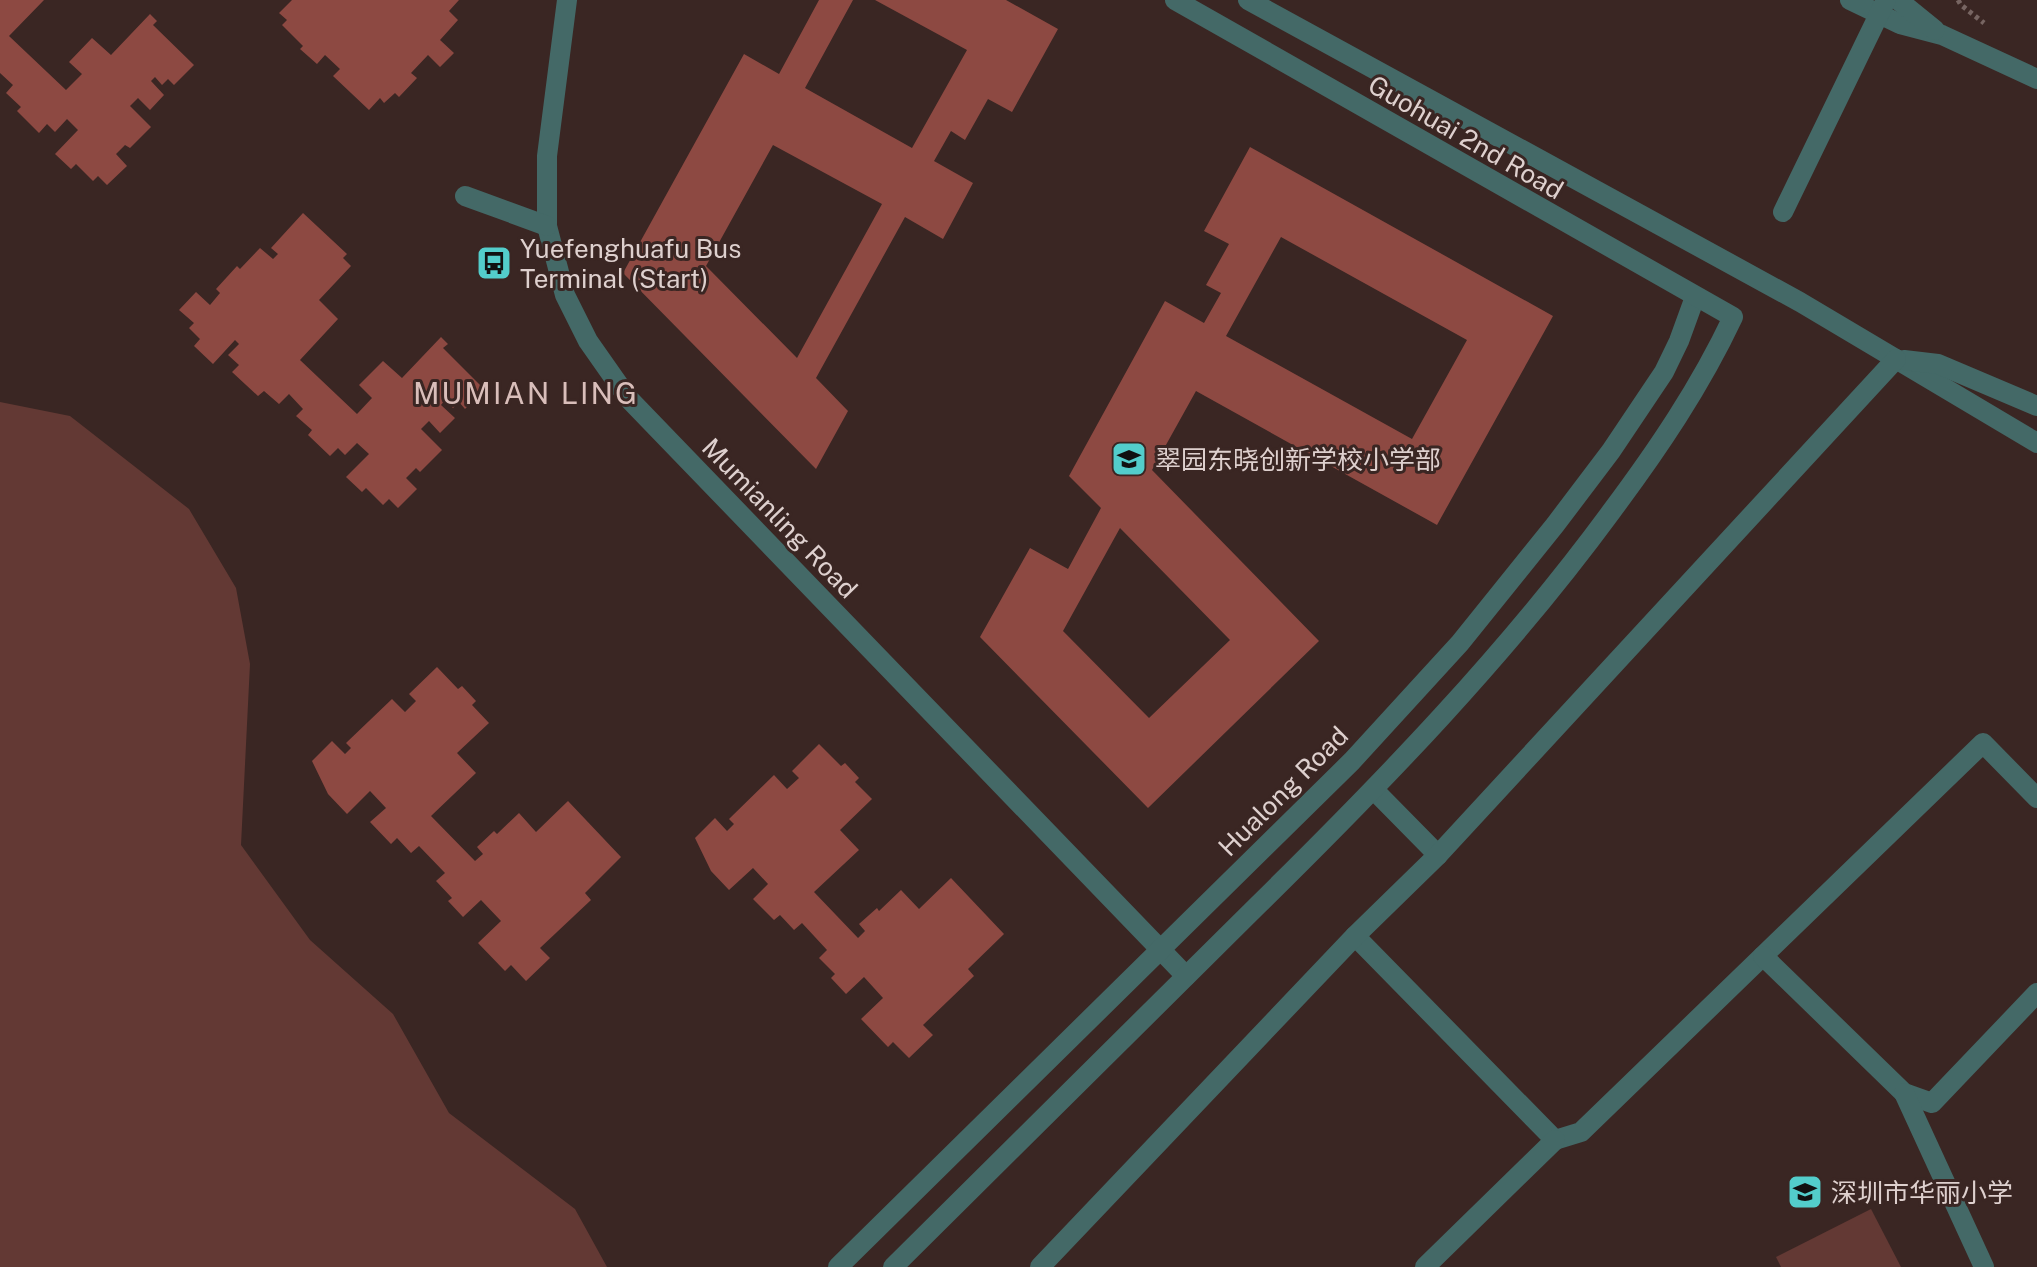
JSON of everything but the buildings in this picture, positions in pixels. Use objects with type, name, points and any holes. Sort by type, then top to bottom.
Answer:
[{"type":"street","name":"Mumianling Road","points":[[567,0],[547,156],[547,226],[565,295],[588,341],[628,398],[1186,976]]},
{"type":"street","name":"Guohuai 2nd Road","points":[[1175,0],[1733,317],[1693,395],[1575,561],[1487,667],[1374,790]]},
{"type":"street","points":[[1248,0],[1800,302],[2037,443]]},
{"type":"street","points":[[1850,0],[1882,8],[1900,24],[1942,35],[2037,79]]},
{"type":"street","points":[[1898,0],[1942,35]]},
{"type":"street","points":[[1783,212],[1882,8]]},
{"type":"street","points":[[1270,54],[1287,22]]},
{"type":"street","points":[[465,196],[547,226]]},
{"type":"street","name":"Hualong Road","points":[[838,1267],[1352,761],[1469,631],[1555,525],[1638,412],[1664,372],[1695,297]]},
{"type":"street","points":[[1896,359],[1938,364],[2037,406]]},
{"type":"street","points":[[1040,1267],[1355,936],[1438,855],[1896,359]]},
{"type":"street","points":[[1425,1267],[1555,1140],[1581,1132],[1983,743],[2037,798]]},
{"type":"street","points":[[893,1267],[1374,790],[1438,855]]},
{"type":"street","points":[[1355,936],[1555,1140]]},
{"type":"street","points":[[1763,956],[1904,1093],[1984,1267]]},
{"type":"street","points":[[1904,1093],[1932,1103],[2037,993]]},
{"type":"shaded area","points":[[0,402],[70,416],[189,509],[236,588],[250,664],[241,845],[310,940],[393,1014],[449,1113],[575,1209],[607,1267],[0,1267]]},
{"type":"shaded area","points":[[1871,1209],[1901,1267],[1781,1267],[1776,1257]]},
{"type":"place","name":"Yuefenghuafu Bus Terminal (Start)","points":[[494,263]]},
{"type":"place","name":"翠园东晓创新学校小学部","points":[[1129,459]]},
{"type":"place","name":"深圳市华丽小学","points":[[1805,1192]]},
{"type":"district","name":"MUMIAN LING","points":[[526,393]]}]
